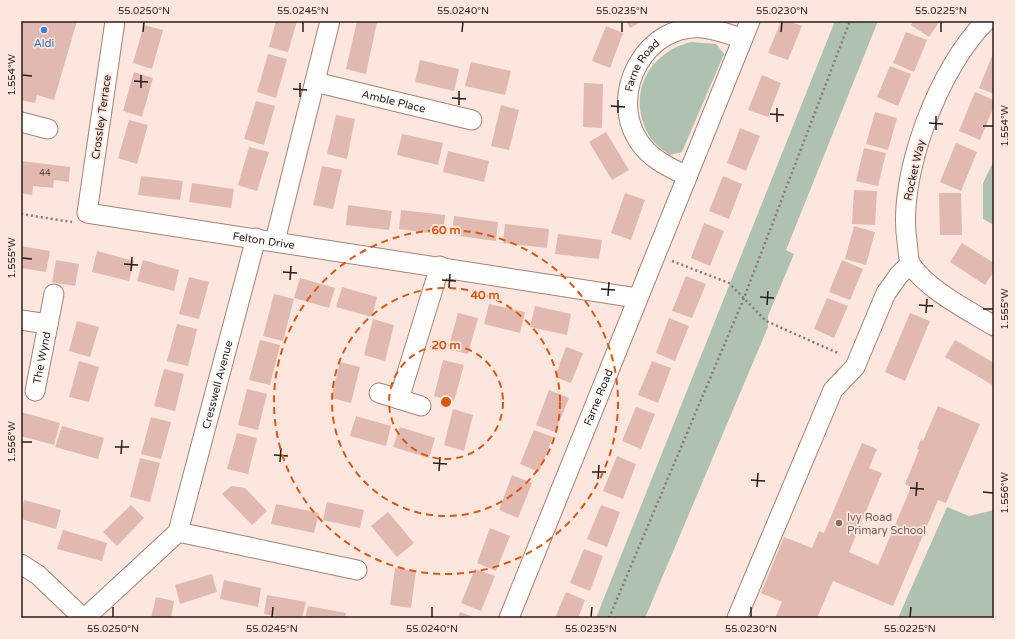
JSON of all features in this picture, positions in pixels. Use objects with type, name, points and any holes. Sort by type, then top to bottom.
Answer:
[{"type":"street","name":"Crossley Terrace","points":[[88,213],[115,21]]},
{"type":"street","points":[[275,241],[330,21]]},
{"type":"street","name":"Farne Road","points":[[509,618],[750,21]]},
{"type":"street","name":"Rocket Way","points":[[910,264],[905,227],[906,194],[914,161],[930,112],[948,72],[978,28],[986,21]]},
{"type":"street","name":"Farne Road","points":[[687,176],[656,159],[638,140],[632,128],[627,103],[628,86],[636,66],[647,50],[659,41],[671,34],[688,29],[703,28],[724,32],[742,39]]},
{"type":"street","name":"Amble Place","points":[[315,82],[472,120]]},
{"type":"street","points":[[21,122],[48,129]]},
{"type":"street","name":"Felton Drive","points":[[88,213],[440,266],[637,298]]},
{"type":"street","name":"Cresswell Avenue","points":[[178,532],[256,238]]},
{"type":"street","points":[[737,618],[833,390],[857,362],[886,293],[899,275],[910,264],[928,283],[994,326]]},
{"type":"street","points":[[399,399],[440,266]]},
{"type":"street","name":"The Wynd","points":[[35,391],[54,294]]},
{"type":"street","name":"The Wynd","points":[[21,320],[48,324]]},
{"type":"street","points":[[379,393],[421,406]]},
{"type":"street","points":[[21,564],[38,575],[84,618],[178,532],[357,570]]},
{"type":"path","points":[[609,618],[744,298],[850,21]]},
{"type":"path","points":[[21,214],[72,222],[88,213]]},
{"type":"path","points":[[655,254],[730,283],[766,321],[857,362]]},
{"type":"green space","points":[[835,21],[878,21],[786,250],[794,254],[768,316],[768,327],[645,618],[596,618]]},
{"type":"green space","points":[[691,42],[716,44],[724,54],[682,152],[670,155],[651,139],[647,132],[641,117],[641,89],[646,76],[654,64],[664,55],[677,47]]},
{"type":"green space","points":[[994,160],[994,225],[983,219],[983,183]]},
{"type":"green space","points":[[947,507],[969,516],[994,510],[994,618],[898,618]]},
{"type":"building","points":[[21,21],[77,21],[54,100],[37,95],[35,103],[21,100]]},
{"type":"building","points":[[276,21],[297,21],[288,52],[269,47]]},
{"type":"building","points":[[357,21],[377,22],[366,74],[346,69]]},
{"type":"building","points":[[626,21],[642,21],[630,28]]},
{"type":"building","points":[[781,21],[789,21],[802,26],[788,60],[768,53]]},
{"type":"building","points":[[913,21],[940,21],[929,37],[911,25]]},
{"type":"building","points":[[144,25],[163,30],[152,69],[133,63]]},
{"type":"building","points":[[606,26],[623,33],[610,68],[592,61]]},
{"type":"building","points":[[906,32],[927,40],[914,72],[893,63]]},
{"type":"building","points":[[994,51],[994,94],[979,88]]},
{"type":"building","points":[[268,54],[287,59],[276,98],[257,92]]},
{"type":"building","points":[[420,60],[459,69],[454,91],[415,82]]},
{"type":"building","points":[[471,62],[511,71],[505,95],[465,86]]},
{"type":"building","points":[[890,66],[911,74],[898,106],[877,97]]},
{"type":"building","points":[[134,72],[153,78],[142,117],[123,111]]},
{"type":"building","points":[[762,75],[781,83],[768,117],[748,110]]},
{"type":"building","points":[[584,83],[603,84],[602,128],[583,127]]},
{"type":"building","points":[[975,92],[994,100],[994,106],[980,140],[959,131]]},
{"type":"building","points":[[256,101],[275,106],[264,145],[244,139]]},
{"type":"building","points":[[501,105],[519,110],[509,150],[491,146]]},
{"type":"building","points":[[875,112],[897,118],[888,150],[866,144]]},
{"type":"building","points":[[336,115],[355,119],[347,159],[327,154]]},
{"type":"building","points":[[129,120],[148,125],[137,164],[118,158]]},
{"type":"building","points":[[740,128],[760,136],[746,171],[727,163]]},
{"type":"building","points":[[606,132],[629,170],[612,180],[589,142]]},
{"type":"building","points":[[402,134],[443,143],[438,165],[397,155]]},
{"type":"building","points":[[956,143],[977,152],[961,191],[940,182]]},
{"type":"building","points":[[249,147],[269,152],[257,191],[238,185]]},
{"type":"building","points":[[864,148],[886,153],[878,186],[856,181]]},
{"type":"building","points":[[448,151],[489,161],[484,182],[443,172]]},
{"type":"building","points":[[21,161],[70,167],[69,182],[54,180],[53,188],[33,186],[32,195],[21,193]]},
{"type":"building","points":[[322,166],[342,170],[333,209],[313,205]]},
{"type":"building","points":[[141,176],[183,181],[180,200],[138,195]]},
{"type":"building","points":[[723,176],[742,184],[729,219],[709,211]]},
{"type":"building","points":[[192,183],[234,189],[231,208],[189,202]]},
{"type":"building","points":[[854,190],[877,191],[875,225],[852,224]]},
{"type":"building","points":[[625,193],[645,200],[631,240],[611,233]]},
{"type":"building","points":[[939,193],[961,193],[962,235],[940,235]]},
{"type":"building","points":[[348,205],[392,211],[389,230],[346,225]]},
{"type":"building","points":[[401,210],[445,215],[443,235],[399,229]]},
{"type":"building","points":[[454,216],[498,222],[496,241],[452,235]]},
{"type":"building","points":[[704,223],[724,231],[710,266],[691,258]]},
{"type":"building","points":[[505,224],[549,229],[547,248],[503,243]]},
{"type":"building","points":[[854,226],[875,232],[866,265],[845,259]]},
{"type":"building","points":[[558,234],[602,240],[599,259],[555,254]]},
{"type":"building","points":[[962,243],[994,263],[994,271],[985,285],[950,262]]},
{"type":"building","points":[[21,246],[50,251],[46,272],[21,268]]},
{"type":"building","points":[[97,251],[134,261],[129,281],[92,272]]},
{"type":"building","points":[[56,260],[79,264],[75,286],[52,282]]},
{"type":"building","points":[[143,260],[179,270],[174,291],[137,281]]},
{"type":"building","points":[[842,260],[863,269],[850,300],[829,292]]},
{"type":"building","points":[[686,276],[706,284],[692,318],[672,311]]},
{"type":"building","points":[[189,277],[209,282],[199,319],[179,314]]},
{"type":"building","points":[[300,278],[335,288],[329,308],[294,298]]},
{"type":"building","points":[[342,287],[377,297],[372,317],[336,307]]},
{"type":"building","points":[[274,294],[294,299],[283,341],[263,336]]},
{"type":"building","points":[[827,298],[848,306],[834,338],[814,329]]},
{"type":"building","points":[[489,304],[525,312],[520,333],[484,324]]},
{"type":"building","points":[[535,306],[571,314],[567,335],[530,327]]},
{"type":"building","points":[[458,313],[478,318],[468,354],[448,349]]},
{"type":"building","points":[[910,313],[930,321],[905,381],[885,372]]},
{"type":"building","points":[[669,318],[689,326],[675,361],[656,353]]},
{"type":"building","points":[[373,319],[394,325],[385,361],[364,355]]},
{"type":"building","points":[[77,321],[99,327],[90,357],[69,351]]},
{"type":"building","points":[[177,324],[197,329],[188,366],[167,361]]},
{"type":"building","points":[[260,340],[280,345],[270,385],[249,380]]},
{"type":"building","points":[[955,340],[994,363],[994,386],[945,357]]},
{"type":"building","points":[[566,347],[583,353],[571,383],[555,377]]},
{"type":"building","points":[[443,360],[464,365],[454,401],[434,396]]},
{"type":"building","points":[[79,361],[99,367],[89,402],[69,397]]},
{"type":"building","points":[[652,361],[671,368],[658,403],[638,395]]},
{"type":"building","points":[[340,362],[360,367],[351,403],[331,398]]},
{"type":"building","points":[[164,369],[184,374],[175,411],[154,406]]},
{"type":"building","points":[[247,389],[267,394],[258,430],[238,425]]},
{"type":"building","points":[[549,390],[569,398],[555,432],[536,425]]},
{"type":"building","name":"Ivy Road Primary School","points":[[938,406],[980,424],[946,503],[938,500],[893,606],[833,581],[817,618],[775,618],[782,602],[761,593],[784,537],[812,548],[819,531],[824,533],[862,443],[877,449],[869,468],[882,473],[849,552],[878,565],[911,487],[905,484],[919,450],[917,449],[921,439],[923,441]]},
{"type":"building","points":[[636,407],[655,414],[641,449],[622,441]]},
{"type":"building","points":[[453,409],[473,415],[464,451],[444,445]]},
{"type":"building","points":[[21,412],[60,423],[54,445],[21,436]]},
{"type":"building","points":[[356,416],[391,426],[386,446],[350,436]]},
{"type":"building","points":[[151,417],[171,422],[161,459],[141,454]]},
{"type":"building","points":[[62,426],[104,438],[98,459],[55,447]]},
{"type":"building","points":[[400,427],[435,438],[429,458],[393,447]]},
{"type":"building","points":[[534,430],[553,437],[539,472],[520,464]]},
{"type":"building","points":[[237,433],[257,438],[248,474],[227,469]]},
{"type":"building","points":[[617,456],[636,464],[623,499],[603,491]]},
{"type":"building","points":[[140,458],[160,463],[150,502],[130,497]]},
{"type":"building","points":[[512,475],[532,483],[518,518],[499,510]]},
{"type":"building","points":[[231,486],[245,488],[267,511],[252,525],[222,494]]},
{"type":"building","points":[[24,500],[61,510],[56,529],[21,519]]},
{"type":"building","points":[[327,502],[364,510],[360,528],[323,520]]},
{"type":"building","points":[[276,504],[319,513],[314,533],[271,524]]},
{"type":"building","points":[[131,505],[144,518],[117,546],[103,532]]},
{"type":"building","points":[[601,505],[620,512],[607,547],[587,539]]},
{"type":"building","points":[[388,512],[414,543],[397,557],[371,526]]},
{"type":"building","points":[[490,528],[510,536],[496,571],[477,563]]},
{"type":"building","points":[[63,530],[107,543],[102,561],[57,549]]},
{"type":"building","points":[[584,549],[603,556],[590,591],[570,583]]},
{"type":"building","points":[[395,568],[416,571],[411,608],[390,605]]},
{"type":"building","points":[[475,569],[495,576],[481,611],[461,603]]},
{"type":"building","points":[[212,574],[217,592],[180,604],[175,585]]},
{"type":"building","points":[[224,580],[261,588],[258,607],[220,599]]},
{"type":"building","points":[[566,592],[585,600],[578,618],[555,618]]},
{"type":"building","points":[[267,595],[306,602],[302,618],[287,618],[264,614]]},
{"type":"building","points":[[156,597],[174,601],[171,618],[151,618]]},
{"type":"building","points":[[308,606],[346,613],[345,618],[305,618]]},
{"type":"building","points":[[460,612],[476,618],[458,618]]},
{"type":"place","name":"Aldi","points":[[44,30]]},
{"type":"place","name":"Ivy Road Primary School","points":[[839,523]]}]
